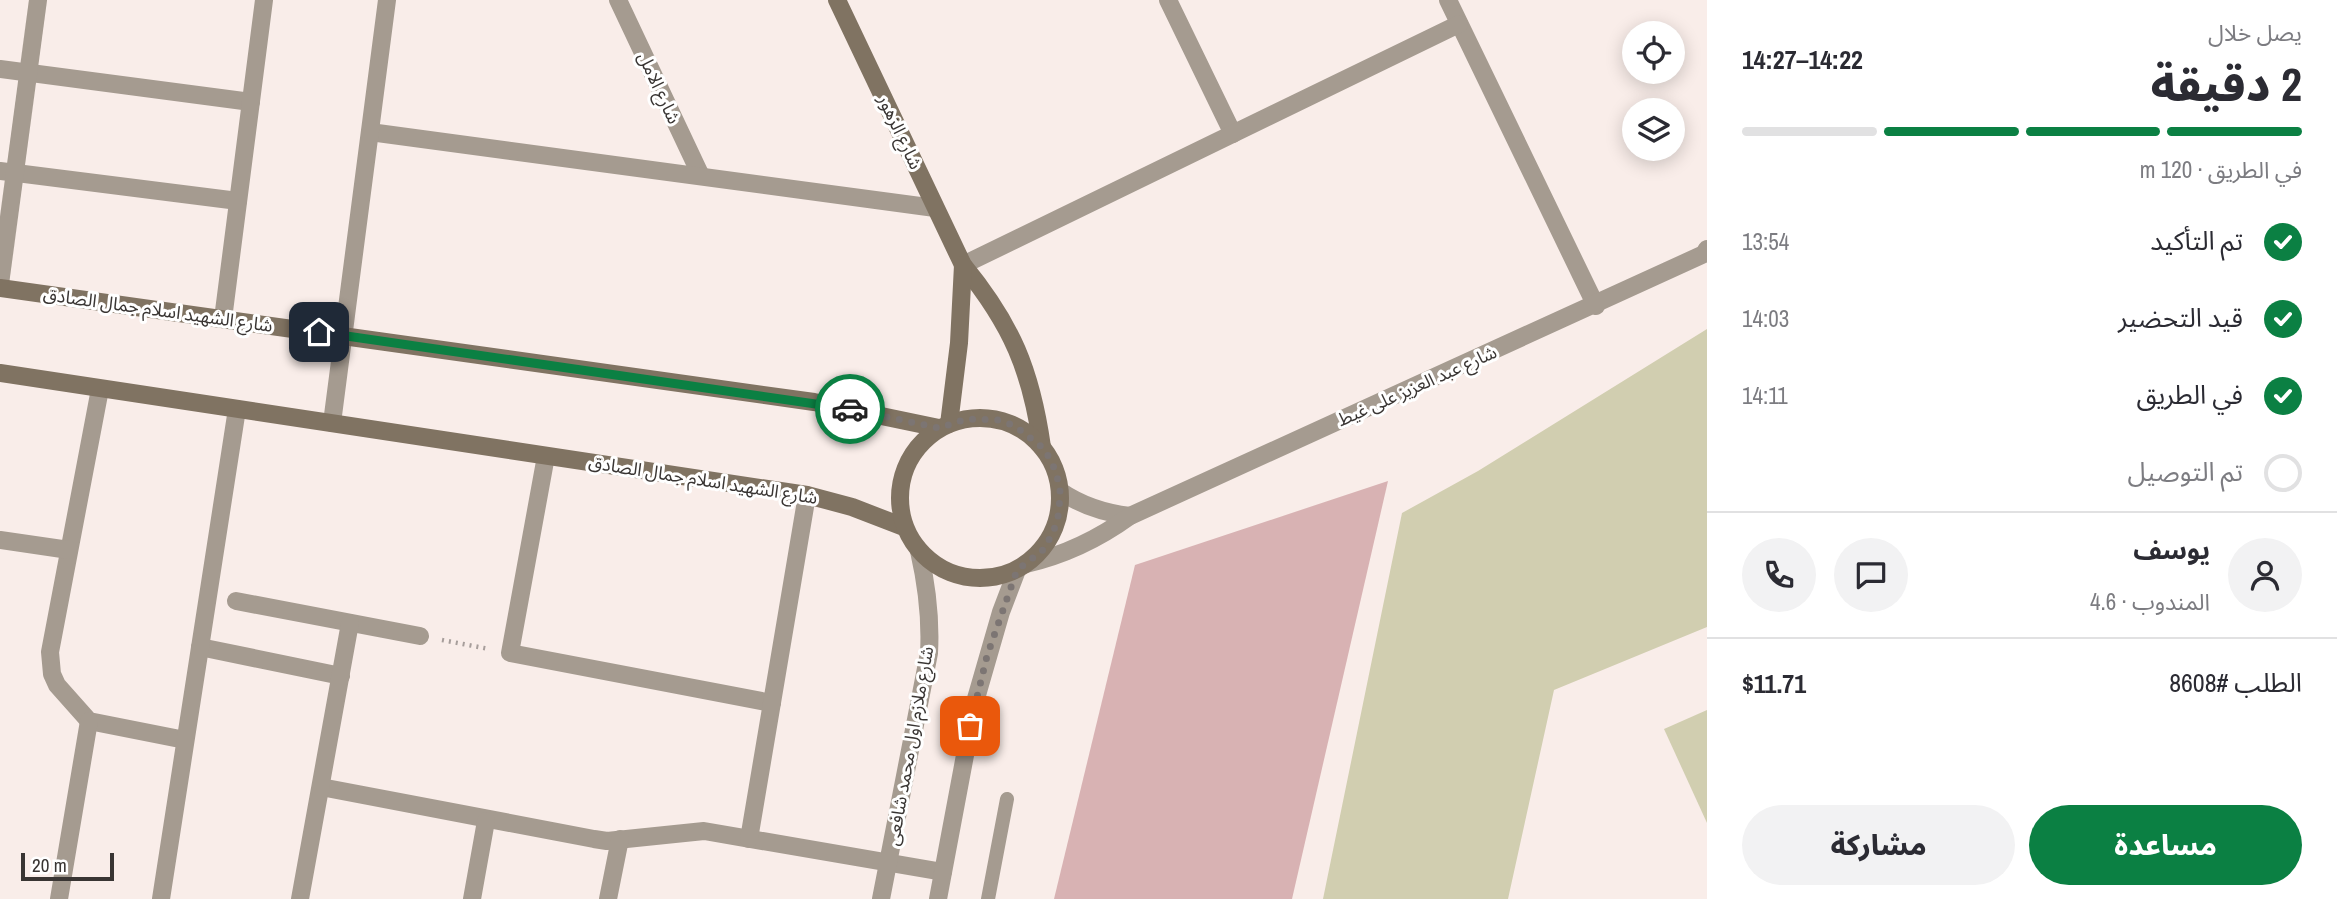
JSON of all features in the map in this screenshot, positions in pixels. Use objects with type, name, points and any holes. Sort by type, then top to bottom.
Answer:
[{"type":"street","points":[[0,286],[7,171],[28,73],[38,0]]},
{"type":"street","points":[[223,319],[264,0]]},
{"type":"street","points":[[332,424],[387,0]]},
{"type":"street","name":"شارع الامل","points":[[618,0],[701,176]]},
{"type":"street","name":"شارع الزهور","points":[[837,0],[963,265],[988,296],[1014,342],[1025,366],[1036,405],[1042,447]]},
{"type":"street","points":[[1168,0],[1233,134]]},
{"type":"street","points":[[1448,0],[1595,306]]},
{"type":"street","points":[[963,265],[1459,24]]},
{"type":"street","points":[[0,69],[251,102]]},
{"type":"street","points":[[370,132],[935,208]]},
{"type":"street","points":[[7,171],[238,201]]},
{"type":"street","name":"شارع عبد العزيز على غيط","points":[[1021,567],[1081,547],[1130,516],[1595,306],[1706,253]]},
{"type":"street","name":"شارع الزهور","points":[[944,426],[959,342],[963,265]]},
{"type":"street","name":"شارع الشهيد اسلام جمال الصادق","points":[[0,286],[814,402],[944,426]]},
{"type":"street","name":"شارع الشهيد اسلام جمال الصادق","points":[[0,373],[807,495],[865,511],[904,527]]},
{"type":"street","points":[[100,389],[50,664],[57,685],[89,721],[185,740]]},
{"type":"street","points":[[161,899],[237,409]]},
{"type":"street","points":[[966,419],[999,420],[1022,431],[1042,447],[1051,460],[1060,491],[1059,513],[1053,533],[1042,551],[1021,567],[996,578],[975,579],[954,575],[934,565],[919,551],[904,527],[899,504],[905,471],[922,443],[944,426],[966,419]]},
{"type":"street","points":[[546,456],[510,653],[772,703]]},
{"type":"street","points":[[1060,491],[1093,509],[1130,516]]},
{"type":"street","points":[[749,839],[807,495]]},
{"type":"street","points":[[0,540],[69,550]]},
{"type":"street","name":"شارع ملازم اول محمد شافعى","points":[[881,899],[929,653],[927,583],[919,551]]},
{"type":"street","points":[[937,899],[975,702],[1001,611],[1021,567]]},
{"type":"street","points":[[236,601],[420,636]]},
{"type":"street","points":[[300,899],[351,623]]},
{"type":"street","points":[[200,647],[341,676]]},
{"type":"street","points":[[59,899],[89,721]]},
{"type":"street","points":[[321,788],[486,821],[594,839],[620,839],[692,831],[943,872]]},
{"type":"street","points":[[472,899],[486,821]]},
{"type":"street","points":[[608,899],[620,839]]},
{"type":"lane","points":[[988,899],[1007,799]]},
{"type":"path","points":[[420,636],[510,653]]},
{"type":"shaded area","points":[[1707,329],[1707,627],[1554,690],[1508,899],[1323,899],[1402,513],[1478,471]]},
{"type":"shaded area","points":[[1707,710],[1707,823],[1664,729]]},
{"type":"building","points":[[1388,481],[1292,899],[1054,899],[1135,565]]},
{"type":"way so far","points":[[850,409],[939,428],[966,419],[999,420],[1029,435],[1051,460],[1060,491],[1059,513],[1053,533],[1042,551],[1017,570],[987,656],[970,726]]},
{"type":"route","points":[[319,332],[850,409]]}]
